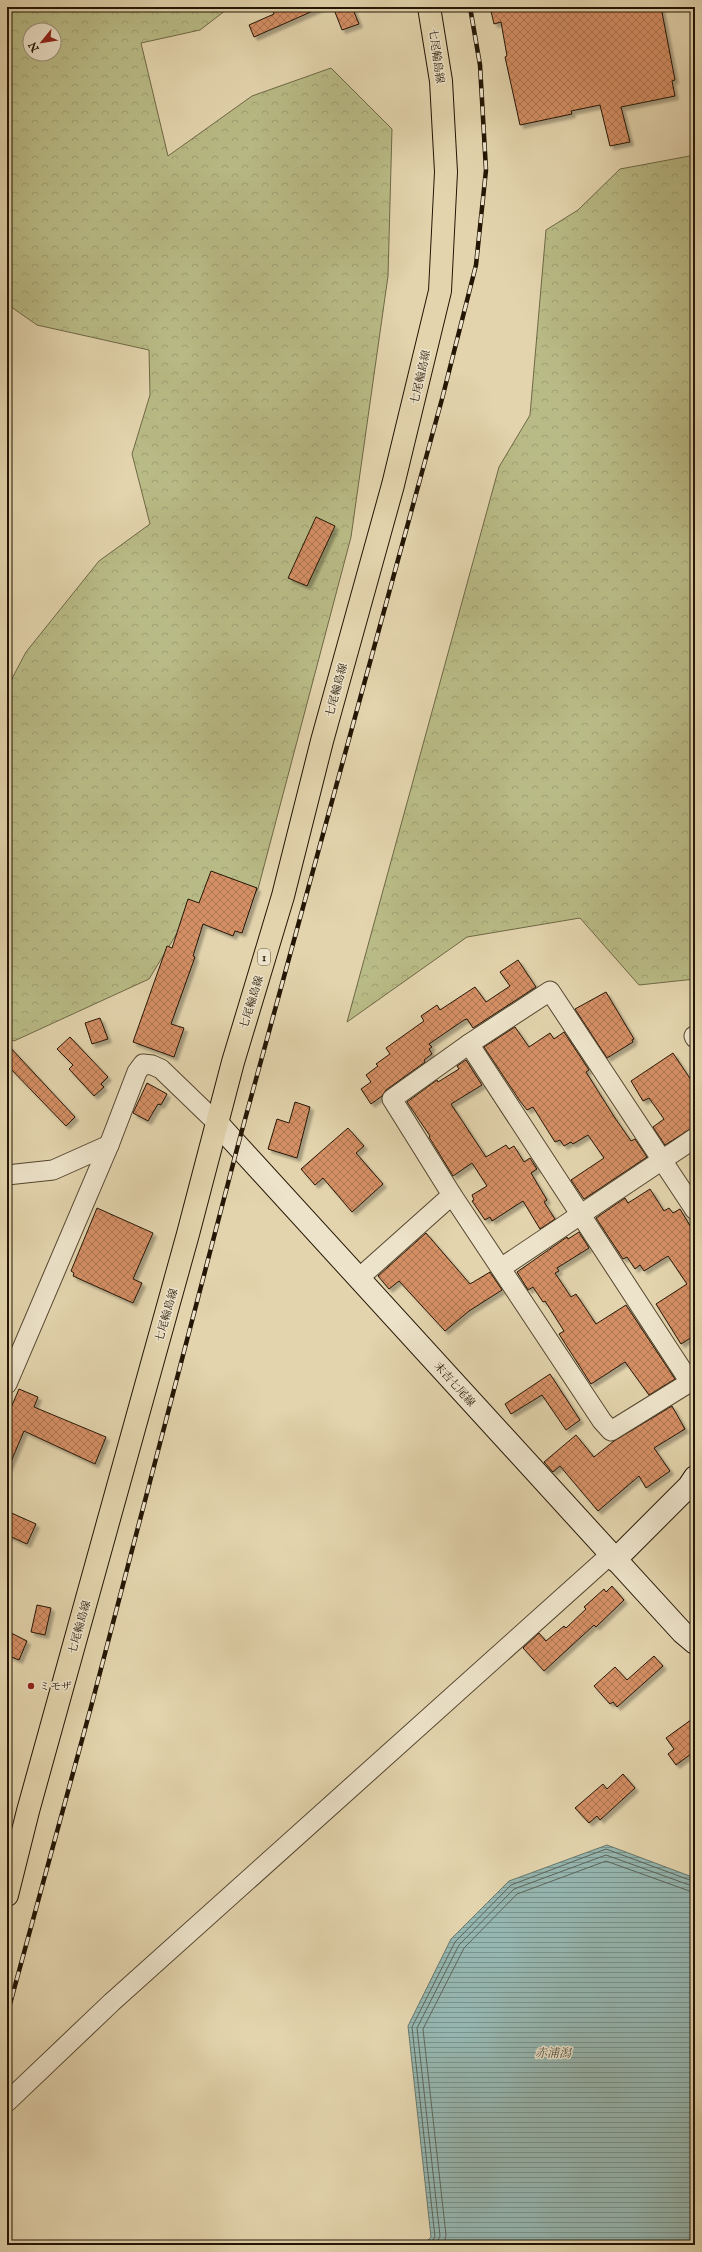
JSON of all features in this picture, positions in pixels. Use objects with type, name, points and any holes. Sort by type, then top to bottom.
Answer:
[{"type":"main road","name":"七尾輪島線","points":[[7,1895],[28,1811],[233,1062],[283,896],[322,741],[393,485],[440,291],[446,172],[441,81],[429,7]]},
{"type":"main road","name":"末吉七尾線","points":[[217,1123],[612,1557],[682,1632],[695,1643]]},
{"type":"main road","points":[[612,1557],[688,1486],[695,1477]]},
{"type":"street","points":[[469,1044],[581,1215],[693,1380],[611,1431],[602,1421],[452,1195],[392,1099],[469,1044],[550,991],[695,1210]]},
{"type":"street","points":[[7,1384],[109,1145],[137,1072],[143,1064],[152,1065],[161,1069],[217,1123]]},
{"type":"street","points":[[501,1268],[695,1138]]},
{"type":"street","points":[[7,1175],[53,1170],[109,1145]]},
{"type":"street","points":[[359,1278],[452,1195]]},
{"type":"street","points":[[7,2102],[112,2002],[612,1557]]},
{"type":"green space","points":[[7,7],[230,7],[200,30],[141,43],[168,156],[252,96],[331,68],[392,129],[388,276],[351,537],[258,889],[247,903],[190,912],[149,979],[14,1041],[7,1038],[7,688],[26,652],[99,561],[150,524],[132,454],[150,395],[149,350],[37,325],[7,304]]},
{"type":"green space","points":[[695,155],[695,979],[639,985],[580,918],[467,937],[347,1022],[499,467],[530,415],[546,230],[578,210],[620,169]]},
{"type":"water","name":"赤浦潟","points":[[607,1845],[695,1878],[695,2245],[423,2245],[431,2237],[408,2026],[451,1939],[509,1881]]},
{"type":"building","points":[[271,7],[322,7],[254,37],[249,25],[274,14]]},
{"type":"building","points":[[333,7],[352,7],[359,24],[342,30]]},
{"type":"building","points":[[490,7],[661,7],[675,80],[672,81],[675,96],[621,107],[630,142],[610,146],[600,105],[571,111],[572,114],[520,125],[505,57],[507,56],[501,22],[494,24]]},
{"type":"building","points":[[316,517],[335,526],[307,586],[288,578]]},
{"type":"building","points":[[211,871],[257,888],[242,933],[235,931],[233,936],[203,924],[193,956],[195,957],[171,1024],[184,1028],[174,1057],[133,1042],[167,946],[172,948],[188,899],[199,903]]},
{"type":"building","points":[[518,960],[536,987],[473,1028],[467,1019],[464,1020],[429,1044],[432,1047],[429,1049],[432,1054],[424,1060],[425,1062],[386,1090],[382,1096],[371,1104],[361,1089],[371,1082],[366,1075],[378,1066],[376,1064],[390,1054],[386,1048],[424,1021],[421,1016],[437,1005],[440,1010],[475,987],[486,1002],[510,986],[500,972]]},
{"type":"building","points":[[606,992],[634,1039],[632,1040],[633,1042],[607,1058],[575,1009]]},
{"type":"building","points":[[100,1018],[108,1039],[92,1044],[85,1023]]},
{"type":"building","points":[[515,1027],[529,1047],[550,1033],[554,1039],[564,1032],[589,1070],[586,1072],[615,1118],[631,1141],[635,1139],[647,1157],[584,1199],[571,1180],[604,1158],[588,1135],[573,1144],[571,1142],[564,1146],[560,1140],[555,1142],[533,1107],[527,1110],[520,1101],[484,1047]]},
{"type":"building","points":[[70,1037],[108,1077],[101,1084],[104,1087],[94,1096],[69,1069],[73,1065],[57,1049]]},
{"type":"building","points":[[7,1044],[75,1117],[66,1126],[7,1065]]},
{"type":"building","points":[[673,1053],[695,1086],[695,1126],[665,1145],[653,1127],[664,1119],[649,1098],[643,1101],[631,1081]]},
{"type":"building","points":[[466,1060],[482,1085],[451,1104],[486,1157],[506,1145],[509,1149],[514,1146],[524,1162],[530,1158],[537,1169],[531,1173],[547,1200],[544,1202],[555,1219],[540,1229],[523,1201],[492,1221],[490,1217],[485,1220],[472,1201],[474,1200],[472,1195],[487,1186],[472,1163],[453,1176],[429,1137],[430,1136],[407,1102],[437,1080],[438,1082],[459,1069],[457,1066]]},
{"type":"building","points":[[147,1083],[167,1094],[161,1105],[158,1104],[148,1121],[133,1113]]},
{"type":"building","points":[[295,1102],[310,1107],[297,1158],[268,1149],[277,1119],[289,1123]]},
{"type":"building","points":[[348,1128],[364,1146],[356,1153],[383,1184],[352,1212],[323,1178],[315,1185],[301,1169]]},
{"type":"building","points":[[650,1189],[664,1211],[669,1208],[673,1213],[680,1209],[695,1234],[695,1335],[681,1344],[656,1304],[687,1284],[668,1256],[644,1271],[640,1265],[635,1269],[627,1257],[623,1259],[596,1218],[625,1198],[628,1203]]},
{"type":"building","points":[[97,1208],[153,1233],[133,1279],[142,1283],[133,1303],[73,1276],[74,1273],[71,1271]]},
{"type":"building","points":[[579,1232],[589,1248],[557,1268],[559,1271],[555,1273],[571,1297],[576,1294],[596,1324],[626,1305],[675,1379],[649,1395],[625,1362],[591,1384],[559,1334],[564,1331],[545,1301],[543,1302],[533,1287],[528,1290],[517,1272],[567,1237],[568,1239]]},
{"type":"building","points":[[426,1233],[470,1284],[490,1272],[502,1290],[469,1311],[445,1331],[399,1281],[389,1289],[378,1276]]},
{"type":"building","points":[[550,1374],[580,1420],[566,1430],[542,1395],[511,1414],[505,1404]]},
{"type":"building","points":[[19,1389],[38,1397],[34,1407],[106,1437],[95,1464],[24,1431],[7,1471],[7,1417]]},
{"type":"building","points":[[672,1406],[685,1429],[654,1448],[670,1471],[646,1488],[639,1476],[598,1511],[560,1466],[553,1472],[544,1462],[576,1435],[594,1457],[614,1441]]},
{"type":"building","points":[[7,1511],[36,1524],[27,1544],[7,1535]]},
{"type":"building","points":[[612,1586],[624,1600],[596,1627],[594,1625],[544,1671],[523,1648],[539,1633],[546,1641],[564,1626],[566,1628],[586,1609],[584,1607],[604,1589],[606,1592]]},
{"type":"building","points":[[37,1605],[51,1608],[45,1635],[31,1632]]},
{"type":"building","points":[[7,1631],[27,1641],[19,1660],[7,1655]]},
{"type":"building","points":[[654,1656],[663,1666],[617,1707],[613,1702],[610,1704],[594,1686],[615,1667],[627,1680]]},
{"type":"building","points":[[695,1717],[695,1751],[676,1765],[668,1754],[674,1749],[666,1738]]},
{"type":"building","points":[[623,1774],[635,1788],[600,1820],[597,1816],[589,1823],[575,1808],[603,1784],[607,1789]]},
{"type":"railway","points":[[7,2015],[91,1707],[238,1145],[442,399],[476,265],[486,170],[480,65],[470,7]]},
{"type":"place","name":"ミモザ","points":[[31,1686]]}]
